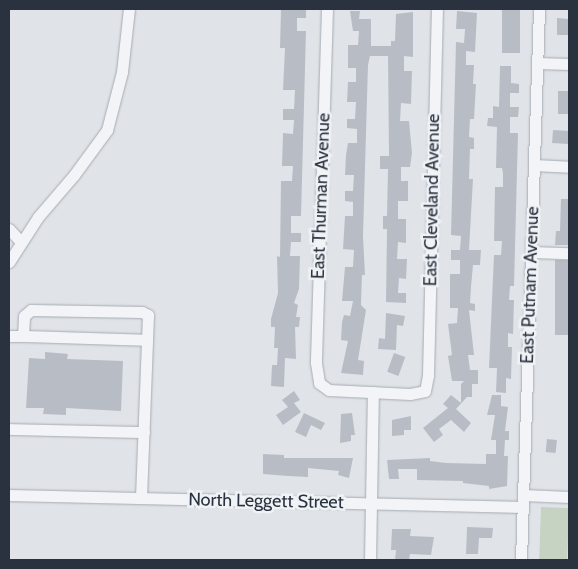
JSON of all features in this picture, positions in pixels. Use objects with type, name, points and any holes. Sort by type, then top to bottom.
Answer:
[{"type":"street","points":[[9,262],[20,241],[107,130],[122,72],[129,9]]},
{"type":"street","name":"East Thurman Avenue","points":[[327,9],[316,363],[319,383],[329,390],[374,392]]},
{"type":"street","name":"East Cleveland Avenue","points":[[374,392],[410,394],[425,391],[428,375],[437,9]]},
{"type":"street","name":"East Putnam Avenue","points":[[520,560],[539,9]]},
{"type":"street","points":[[537,63],[569,64]]},
{"type":"street","points":[[534,165],[569,167]]},
{"type":"street","points":[[9,229],[20,241]]},
{"type":"street","points":[[531,252],[569,252]]},
{"type":"street","points":[[23,336],[24,316],[31,310],[142,312],[148,315],[141,498]]},
{"type":"street","points":[[9,336],[147,340]]},
{"type":"street","points":[[370,560],[374,392]]},
{"type":"street","points":[[9,429],[144,432]]},
{"type":"street","name":"North Leggett Street","points":[[9,495],[371,504],[523,501],[569,497]]},
{"type":"green space","points":[[541,507],[569,508],[567,560],[539,560]]},
{"type":"building","points":[[281,9],[306,9],[306,18],[297,18],[297,31],[306,31],[301,216],[291,216],[291,233],[301,233],[301,242],[291,242],[290,256],[300,256],[299,289],[294,303],[298,305],[296,317],[300,317],[299,327],[295,327],[296,359],[285,358],[284,387],[271,386],[272,365],[277,365],[278,348],[274,348],[275,327],[271,327],[271,319],[278,293],[277,256],[280,257],[281,181],[292,181],[293,166],[282,166],[283,133],[293,134],[294,120],[283,120],[283,109],[294,109],[295,90],[283,90],[285,48],[280,48]]},
{"type":"building","points":[[502,9],[520,9],[520,53],[502,53]]},
{"type":"building","points":[[350,11],[360,11],[359,19],[371,19],[371,46],[391,46],[391,41],[395,41],[396,14],[413,12],[413,57],[404,56],[404,71],[412,71],[411,104],[401,103],[400,121],[409,121],[412,153],[410,167],[401,167],[401,181],[408,181],[408,201],[398,201],[398,219],[406,219],[406,243],[398,242],[397,259],[407,259],[406,279],[399,278],[398,293],[406,293],[406,303],[386,302],[387,229],[383,229],[383,216],[387,216],[388,169],[380,169],[380,156],[389,156],[388,56],[370,56],[368,65],[363,236],[365,275],[362,275],[361,305],[366,310],[358,360],[364,361],[363,375],[341,373],[348,341],[341,340],[342,322],[344,315],[350,316],[353,301],[342,301],[345,267],[353,267],[354,250],[343,249],[345,216],[353,216],[353,202],[345,201],[345,191],[353,191],[354,175],[345,175],[346,155],[348,143],[357,143],[357,129],[347,128],[347,119],[355,119],[356,102],[347,102],[348,82],[356,82],[356,68],[348,68],[348,45],[358,45],[359,31],[353,31]]},
{"type":"building","points":[[457,11],[477,13],[475,52],[466,51],[466,65],[474,65],[473,84],[476,84],[474,119],[470,119],[469,137],[474,138],[474,149],[470,149],[469,179],[473,179],[469,250],[481,250],[480,265],[473,265],[470,303],[475,304],[475,311],[469,310],[474,355],[468,355],[470,370],[478,370],[478,384],[472,384],[472,397],[467,397],[456,409],[471,423],[464,432],[451,420],[439,429],[443,435],[434,442],[423,428],[448,408],[443,404],[451,395],[461,403],[461,384],[464,381],[452,381],[448,356],[452,355],[448,324],[457,323],[458,308],[450,308],[450,274],[460,274],[460,260],[451,260],[451,250],[460,250],[461,236],[451,235],[456,42],[464,43],[465,29],[456,29]]},
{"type":"building","points":[[557,18],[568,19],[569,35],[557,35]]},
{"type":"building","points":[[500,66],[511,66],[511,83],[519,84],[519,93],[510,93],[510,107],[519,107],[518,117],[510,117],[510,133],[518,133],[514,286],[510,286],[509,300],[514,300],[513,334],[508,333],[508,347],[512,347],[511,379],[506,378],[506,393],[496,392],[497,368],[489,368],[494,255],[501,255],[502,241],[494,241],[495,187],[503,187],[503,173],[502,168],[496,168],[497,127],[487,126],[488,118],[493,118],[493,106],[499,107]]},
{"type":"building","points":[[558,91],[569,91],[569,114],[558,114]]},
{"type":"building","points":[[553,130],[569,131],[568,144],[552,143]]},
{"type":"building","points":[[561,199],[569,199],[569,245],[555,245],[556,231],[560,231]]},
{"type":"building","points":[[555,260],[569,260],[569,335],[555,335]]},
{"type":"building","points":[[386,313],[405,316],[403,326],[397,325],[396,350],[378,349],[379,338],[385,339]]},
{"type":"building","points":[[45,352],[68,354],[67,359],[123,361],[121,411],[66,408],[66,415],[43,414],[44,408],[26,408],[29,358],[45,359]]},
{"type":"building","points":[[394,353],[405,357],[398,376],[387,372]]},
{"type":"building","points":[[294,391],[300,400],[294,403],[301,412],[283,425],[276,415],[288,407],[282,400]]},
{"type":"building","points":[[492,395],[501,395],[501,406],[508,407],[505,431],[509,431],[509,440],[505,440],[504,456],[508,456],[507,486],[489,489],[489,486],[463,483],[463,481],[417,480],[417,469],[398,469],[399,479],[389,479],[387,460],[430,458],[430,461],[446,463],[486,464],[486,454],[496,454],[496,440],[491,440],[495,415],[487,415]]},
{"type":"building","points":[[304,413],[325,423],[321,430],[311,425],[306,437],[295,432]]},
{"type":"building","points":[[352,413],[355,435],[351,435],[351,441],[340,443],[341,414]]},
{"type":"building","points":[[411,416],[411,430],[404,430],[404,435],[392,436],[392,420]]},
{"type":"building","points":[[547,439],[557,440],[556,453],[546,452]]},
{"type":"building","points":[[263,454],[284,455],[284,458],[353,458],[349,478],[338,475],[339,471],[308,468],[308,477],[263,474]]},
{"type":"building","points":[[467,527],[493,528],[492,538],[479,538],[478,554],[466,554]]},
{"type":"building","points":[[392,529],[411,529],[410,536],[434,537],[431,555],[410,554],[409,560],[395,560],[396,550],[391,550]]}]
